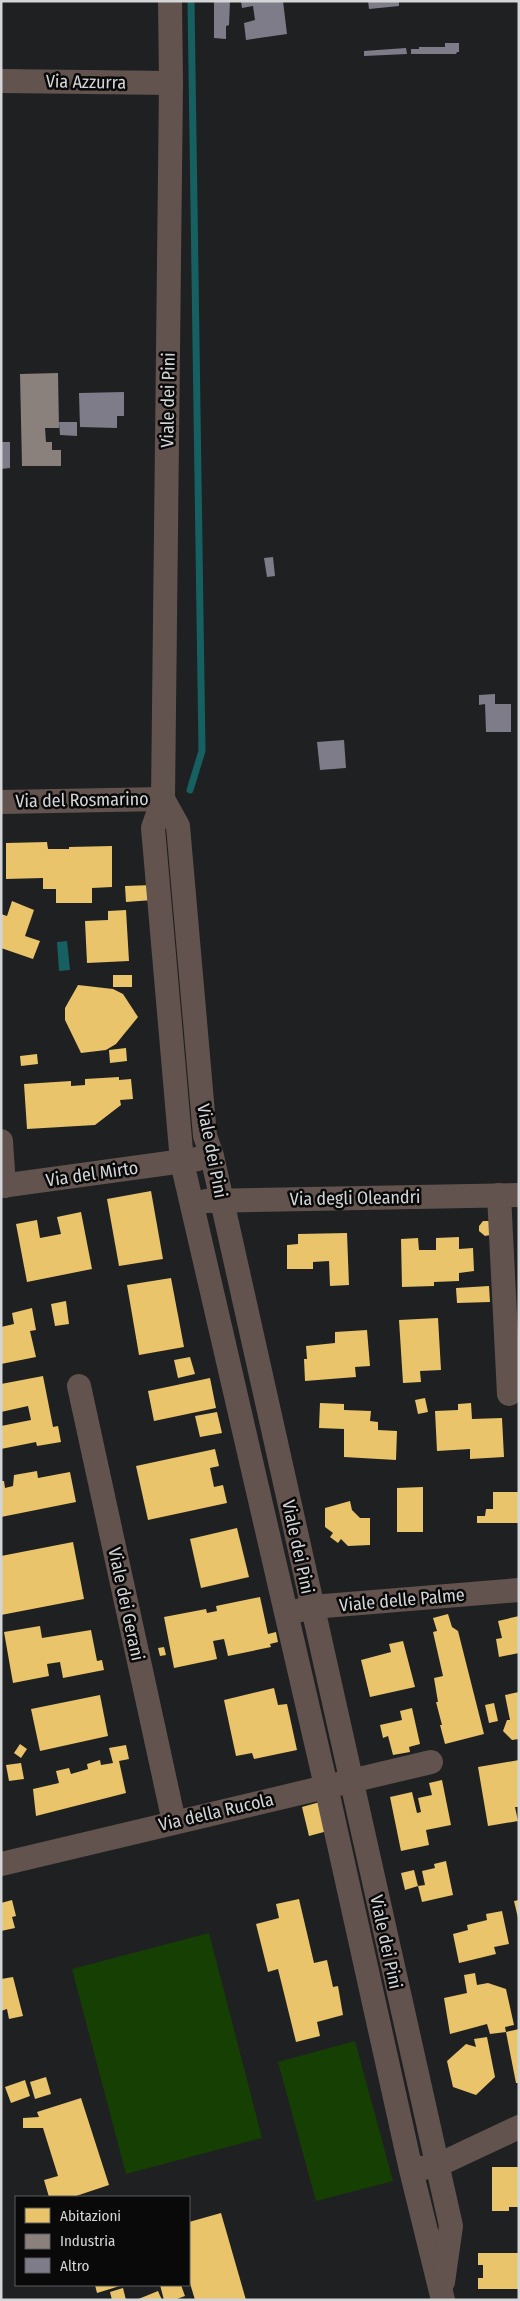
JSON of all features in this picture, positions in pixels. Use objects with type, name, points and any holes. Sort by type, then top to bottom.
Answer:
[{"type":"street","name":"Viale dei Pini","points":[[170,1],[171,83],[163,799],[152,828],[182,1162],[287,1613],[411,2170],[442,2296]]},
{"type":"street","name":"Via Azzurra","points":[[1,80],[171,83]]},
{"type":"street","name":"Viale dei Pini","points":[[163,799],[178,826],[206,1136],[451,2226],[442,2296]]},
{"type":"street","name":"Via del Rosmarino","points":[[1,802],[163,799]]},
{"type":"street","points":[[1,1141],[3,1186]]},
{"type":"street","name":"Via del Mirto","points":[[3,1186],[182,1162],[212,1156]]},
{"type":"street","points":[[509,1195],[509,1394]]},
{"type":"street","name":"Via degli Oleandri","points":[[191,1202],[509,1195]]},
{"type":"street","name":"Viale dei Gerani","points":[[79,1386],[174,1822]]},
{"type":"street","name":"Viale delle Palme","points":[[287,1613],[312,1608],[519,1590]]},
{"type":"street","name":"Via della Rucola","points":[[1,1864],[432,1762]]},
{"type":"street","points":[[411,2170],[436,2166],[519,2127]]},
{"type":"green space","points":[[209,1933],[262,2138],[126,2174],[72,1969]]},
{"type":"green space","points":[[355,2041],[393,2181],[316,2201],[278,2062]]},
{"type":"water","points":[[67,941],[70,970],[59,971],[57,942]]},
{"type":"building: Abitazioni","points":[[47,842],[48,849],[112,846],[112,887],[92,888],[92,903],[56,903],[56,889],[43,889],[43,878],[6,879],[6,843]]},
{"type":"building: Abitazioni","points":[[152,885],[153,900],[126,902],[125,886]]},
{"type":"building: Abitazioni","points":[[12,901],[34,910],[25,936],[40,941],[33,959],[1,948],[1,914],[7,916]]},
{"type":"building: Abitazioni","points":[[126,910],[129,961],[87,963],[85,921],[108,920],[108,911]]},
{"type":"building: Abitazioni","points":[[113,975],[132,975],[132,987],[113,987]]},
{"type":"building: Abitazioni","points":[[78,985],[113,989],[123,994],[138,1017],[116,1044],[106,1050],[81,1053],[65,1020],[65,1008]]},
{"type":"building: Abitazioni","points":[[126,1048],[127,1061],[110,1063],[109,1050]]},
{"type":"building: Abitazioni","points":[[37,1054],[38,1064],[21,1066],[20,1056]]},
{"type":"building: Abitazioni","points":[[119,1077],[119,1080],[131,1079],[133,1099],[120,1100],[121,1105],[95,1125],[27,1129],[24,1084],[71,1081],[71,1086],[85,1085],[85,1079]]},
{"type":"building: Abitazioni","points":[[151,1191],[163,1259],[119,1266],[107,1199]]},
{"type":"building: Abitazioni","points":[[81,1212],[92,1269],[27,1282],[16,1224],[37,1220],[40,1238],[61,1234],[57,1217]]},
{"type":"building: Abitazioni","points":[[483,1221],[489,1221],[490,1235],[485,1236],[479,1231],[479,1226]]},
{"type":"building: Abitazioni","points":[[347,1233],[349,1285],[330,1286],[329,1261],[313,1262],[313,1269],[287,1269],[287,1245],[298,1244],[298,1234]]},
{"type":"building: Abitazioni","points":[[459,1237],[459,1249],[473,1248],[474,1271],[459,1273],[459,1281],[434,1282],[434,1286],[402,1287],[401,1239],[418,1238],[419,1250],[436,1250],[436,1238]]},
{"type":"building: Abitazioni","points":[[171,1278],[184,1347],[139,1355],[127,1285]]},
{"type":"building: Abitazioni","points":[[489,1286],[490,1302],[457,1303],[456,1288]]},
{"type":"building: Abitazioni","points":[[66,1301],[69,1324],[55,1326],[51,1304]]},
{"type":"building: Abitazioni","points":[[32,1308],[36,1330],[30,1331],[36,1357],[1,1364],[1,1327],[14,1324],[12,1313]]},
{"type":"building: Abitazioni","points":[[438,1318],[441,1370],[420,1371],[421,1382],[403,1383],[399,1320]]},
{"type":"building: Abitazioni","points":[[367,1330],[370,1366],[355,1367],[356,1377],[305,1381],[304,1359],[307,1359],[306,1346],[335,1343],[335,1332]]},
{"type":"building: Abitazioni","points":[[190,1357],[195,1374],[178,1378],[174,1360]]},
{"type":"building: Abitazioni","points":[[43,1376],[53,1427],[58,1426],[61,1442],[37,1446],[36,1442],[1,1449],[1,1426],[31,1420],[28,1406],[1,1412],[1,1384]]},
{"type":"building: Abitazioni","points":[[210,1378],[216,1408],[154,1421],[148,1391]]},
{"type":"building: Abitazioni","points":[[425,1398],[428,1412],[418,1414],[415,1400]]},
{"type":"building: Abitazioni","points":[[320,1403],[344,1404],[344,1410],[371,1411],[370,1421],[378,1422],[378,1430],[397,1431],[396,1460],[344,1457],[344,1429],[319,1428]]},
{"type":"building: Abitazioni","points":[[471,1403],[472,1419],[502,1418],[504,1457],[470,1459],[470,1449],[437,1451],[435,1411],[458,1410],[458,1404]]},
{"type":"building: Abitazioni","points":[[217,1412],[222,1433],[200,1437],[195,1416]]},
{"type":"building: Abitazioni","points":[[215,1449],[219,1466],[210,1468],[214,1487],[223,1485],[227,1503],[148,1520],[136,1466]]},
{"type":"building: Abitazioni","points":[[37,1471],[38,1478],[70,1472],[76,1502],[1,1517],[1,1481],[4,1481],[5,1488],[13,1486],[14,1475]]},
{"type":"building: Abitazioni","points":[[423,1487],[423,1532],[397,1532],[397,1488]]},
{"type":"building: Abitazioni","points":[[493,1492],[519,1492],[519,1523],[477,1523],[477,1516],[485,1516],[486,1509],[493,1509]]},
{"type":"building: Abitazioni","points":[[350,1501],[352,1510],[360,1518],[370,1518],[370,1545],[348,1546],[341,1539],[338,1543],[330,1537],[333,1533],[325,1527],[325,1508]]},
{"type":"building: Abitazioni","points":[[237,1528],[249,1577],[201,1588],[190,1539]]},
{"type":"building: Abitazioni","points":[[73,1542],[84,1599],[1,1615],[1,1556]]},
{"type":"building: Abitazioni","points":[[260,1597],[268,1634],[276,1632],[278,1642],[270,1644],[271,1647],[228,1656],[224,1639],[213,1641],[217,1659],[174,1668],[164,1617],[206,1609],[207,1613],[217,1611],[216,1606]]},
{"type":"building: Abitazioni","points":[[448,1614],[452,1627],[458,1631],[484,1734],[445,1744],[436,1702],[438,1702],[434,1678],[443,1676],[433,1632],[437,1631],[433,1618]]},
{"type":"building: Abitazioni","points":[[519,1616],[519,1653],[499,1657],[496,1639],[502,1638],[498,1621]]},
{"type":"building: Abitazioni","points":[[40,1626],[42,1638],[91,1630],[97,1661],[102,1660],[104,1670],[63,1678],[60,1662],[47,1664],[49,1676],[13,1683],[4,1632]]},
{"type":"building: Abitazioni","points":[[403,1641],[415,1687],[370,1697],[361,1660],[391,1652],[389,1644]]},
{"type":"building: Abitazioni","points":[[164,1647],[166,1655],[160,1656],[158,1648]]},
{"type":"building: Abitazioni","points":[[274,1688],[278,1705],[287,1704],[297,1750],[254,1759],[252,1753],[236,1756],[224,1700]]},
{"type":"building: Abitazioni","points":[[519,1692],[519,1739],[512,1740],[503,1731],[507,1720],[510,1720],[505,1695]]},
{"type":"building: Abitazioni","points":[[100,1695],[108,1736],[40,1751],[31,1709]]},
{"type":"building: Abitazioni","points":[[494,1703],[498,1721],[489,1723],[485,1705]]},
{"type":"building: Abitazioni","points":[[412,1708],[420,1744],[409,1747],[410,1752],[393,1755],[388,1736],[383,1738],[380,1725],[402,1720],[400,1711]]},
{"type":"building: Abitazioni","points":[[20,1744],[27,1749],[21,1758],[14,1753]]},
{"type":"building: Abitazioni","points":[[126,1745],[129,1759],[119,1761],[126,1793],[36,1816],[33,1789],[59,1783],[56,1771],[69,1768],[71,1774],[88,1769],[87,1764],[100,1760],[101,1765],[113,1763],[109,1748]]},
{"type":"building: Abitazioni","points":[[519,1760],[519,1807],[515,1807],[518,1821],[488,1826],[478,1767]]},
{"type":"building: Abitazioni","points":[[21,1763],[24,1779],[9,1781],[6,1765]]},
{"type":"building: Abitazioni","points":[[442,1780],[451,1825],[426,1830],[429,1845],[401,1851],[390,1797],[412,1792],[417,1813],[421,1812],[418,1798],[432,1795],[429,1783]]},
{"type":"building: Abitazioni","points":[[327,1800],[335,1829],[309,1836],[302,1807]]},
{"type":"building: Abitazioni","points":[[446,1861],[453,1895],[422,1902],[418,1886],[425,1885],[422,1871],[435,1868],[434,1864]]},
{"type":"building: Abitazioni","points":[[414,1870],[418,1886],[405,1890],[401,1873]]},
{"type":"building: Abitazioni","points":[[299,1899],[314,1963],[327,1960],[333,1987],[338,1986],[343,2015],[317,2022],[320,2036],[296,2042],[278,1969],[268,1972],[256,1924],[279,1918],[276,1904]]},
{"type":"building: Abitazioni","points":[[12,1900],[16,1916],[12,1917],[15,1928],[1,1931],[1,1903]]},
{"type":"building: Abitazioni","points":[[519,1900],[519,1918],[518,1918],[514,1901]]},
{"type":"building: Abitazioni","points":[[502,1911],[509,1944],[494,1947],[496,1954],[459,1963],[453,1934],[468,1930],[467,1925],[487,1920],[486,1914]]},
{"type":"building: Abitazioni","points":[[475,1973],[477,1985],[488,1983],[506,1989],[514,2025],[505,2027],[506,2032],[490,2034],[487,2024],[450,2034],[444,1998],[467,1993],[464,1975]]},
{"type":"building: Abitazioni","points":[[13,1977],[23,2016],[9,2019],[7,2009],[1,2011],[1,1979]]},
{"type":"building: Abitazioni","points":[[519,2029],[519,2083],[516,2083],[506,2032]]},
{"type":"building: Abitazioni","points":[[487,2037],[495,2077],[476,2095],[453,2087],[447,2061],[466,2044],[476,2047],[474,2039]]},
{"type":"building: Abitazioni","points":[[46,2077],[51,2094],[35,2099],[30,2082]]},
{"type":"building: Abitazioni","points":[[25,2080],[30,2096],[11,2103],[5,2087]]},
{"type":"building: Abitazioni","points":[[81,2098],[109,2185],[76,2196],[49,2196],[44,2180],[58,2176],[43,2128],[23,2128],[23,2118],[39,2117],[37,2112]]},
{"type":"building: Abitazioni","points":[[492,2167],[519,2167],[519,2207],[509,2207],[509,2211],[492,2211]]},
{"type":"building: Abitazioni","points":[[221,2213],[246,2300],[195,2300],[190,2283],[190,2222]]},
{"type":"building: Abitazioni","points":[[478,2253],[519,2253],[519,2289],[478,2289],[478,2278],[483,2278],[483,2265],[478,2265]]},
{"type":"building: Abitazioni","points":[[95,2286],[120,2286],[97,2293]]},
{"type":"building: Abitazioni","points":[[160,2286],[181,2286],[185,2296],[174,2300],[164,2300]]},
{"type":"building: Abitazioni","points":[[123,2288],[126,2300],[112,2300],[110,2292]]},
{"type":"building: Abitazioni","points":[[158,2291],[162,2300],[136,2300]]},
{"type":"building: Industria","points":[[58,373],[59,428],[45,428],[46,442],[52,442],[52,450],[61,450],[61,466],[22,466],[20,374]]},
{"type":"building: Altro","points":[[214,1],[230,1],[229,25],[226,26],[226,39],[214,38]]},
{"type":"building: Altro","points":[[241,1],[283,1],[287,34],[246,40],[244,23],[255,20],[253,6],[242,8]]},
{"type":"building: Altro","points":[[368,1],[399,1],[399,6],[369,9]]},
{"type":"building: Altro","points":[[445,43],[459,43],[459,52],[456,54],[411,54],[411,49],[419,49],[419,47],[445,47]]},
{"type":"building: Altro","points":[[406,48],[407,54],[364,56],[364,51]]},
{"type":"building: Altro","points":[[124,392],[124,416],[117,416],[117,428],[80,427],[79,393]]},
{"type":"building: Altro","points":[[59,422],[77,422],[77,436],[60,435]]},
{"type":"building: Altro","points":[[1,442],[10,442],[10,468],[1,469]]},
{"type":"building: Altro","points":[[273,557],[275,576],[267,577],[264,558]]},
{"type":"building: Altro","points":[[495,694],[495,704],[511,704],[511,732],[486,732],[485,704],[479,705],[479,695]]},
{"type":"building: Altro","points":[[344,740],[346,768],[320,770],[317,742]]},
{"type":"waterway","points":[[190,790],[202,751],[191,1]]}]
